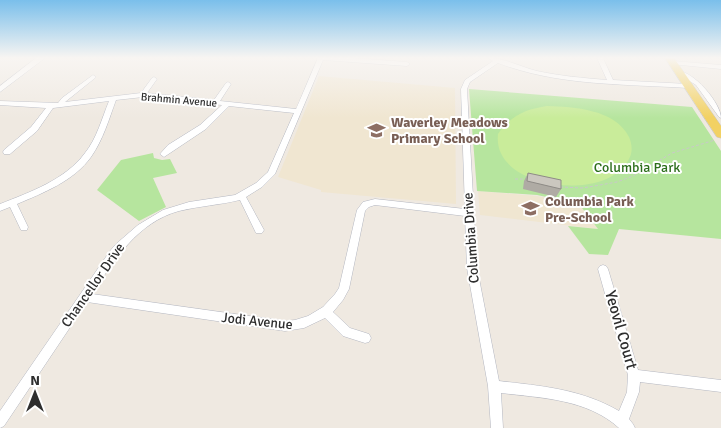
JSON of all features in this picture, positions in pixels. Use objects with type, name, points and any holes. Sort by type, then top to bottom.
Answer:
[{"type":"main road","points":[[682,78],[721,134]]},
{"type":"street","points":[[0,90],[15,78]]},
{"type":"street","points":[[60,104],[90,78]]},
{"type":"street","name":"Chancellor Drive","points":[[0,422],[113,254],[130,234],[156,218],[176,209],[217,203],[242,196],[261,184],[271,174],[313,78]]},
{"type":"street","name":"Columbia Drive","points":[[471,78],[464,88],[473,280],[494,386],[497,428]]},
{"type":"street","points":[[581,78],[688,86]]},
{"type":"street","points":[[690,78],[698,84],[721,116]]},
{"type":"street","points":[[143,95],[154,79]]},
{"type":"street","points":[[216,102],[228,84]]},
{"type":"street","name":"Brahmin Avenue","points":[[0,103],[51,106],[143,95],[298,111]]},
{"type":"street","points":[[0,208],[60,179],[82,162],[92,148],[114,98]]},
{"type":"street","points":[[164,154],[171,147],[203,127],[227,104]]},
{"type":"street","points":[[7,152],[34,129],[51,106]]},
{"type":"street","points":[[242,196],[259,230]]},
{"type":"street","name":"Jodi Avenue","points":[[84,297],[285,326],[297,326],[311,322],[326,312],[338,300],[344,289],[361,210],[366,204],[375,202],[469,213]]},
{"type":"street","points":[[12,203],[24,227]]},
{"type":"street","name":"Yeovil Court","points":[[603,269],[634,375],[633,392],[625,424]]},
{"type":"street","points":[[326,312],[347,332],[366,338]]},
{"type":"street","points":[[634,375],[721,386]]},
{"type":"street","points":[[494,386],[580,399],[600,407],[625,424]]},
{"type":"path","points":[[552,186],[583,188],[617,182],[633,176],[672,153],[721,139]]},
{"type":"path","points":[[515,179],[524,179]]},
{"type":"shaded area","name":"Waverley Meadows Primary School","points":[[318,78],[341,78],[455,88],[456,204],[321,192],[321,190],[278,177]]},
{"type":"shaded area","name":"Columbia Park Pre-School","points":[[478,191],[537,196],[579,204],[598,229],[480,215]]},
{"type":"green space","name":"Columbia Park","points":[[469,89],[692,107],[721,151],[721,239],[619,229],[608,255],[589,254],[568,226],[598,229],[579,204],[537,195],[477,191]]},
{"type":"green space","points":[[547,106],[593,111],[614,120],[623,128],[631,142],[632,148],[629,159],[620,170],[609,178],[595,183],[563,185],[548,183],[522,174],[507,162],[500,152],[498,134],[508,122],[519,114]]},
{"type":"green space","points":[[153,153],[154,158],[170,159],[177,173],[153,178],[166,207],[139,221],[97,190],[121,160]]},
{"type":"building","points":[[528,173],[561,180],[561,189],[527,181]]},
{"type":"place","name":"Waverley Meadows Primary School","points":[[377,130]]},
{"type":"place","name":"Columbia Park Pre-School","points":[[531,209]]}]
